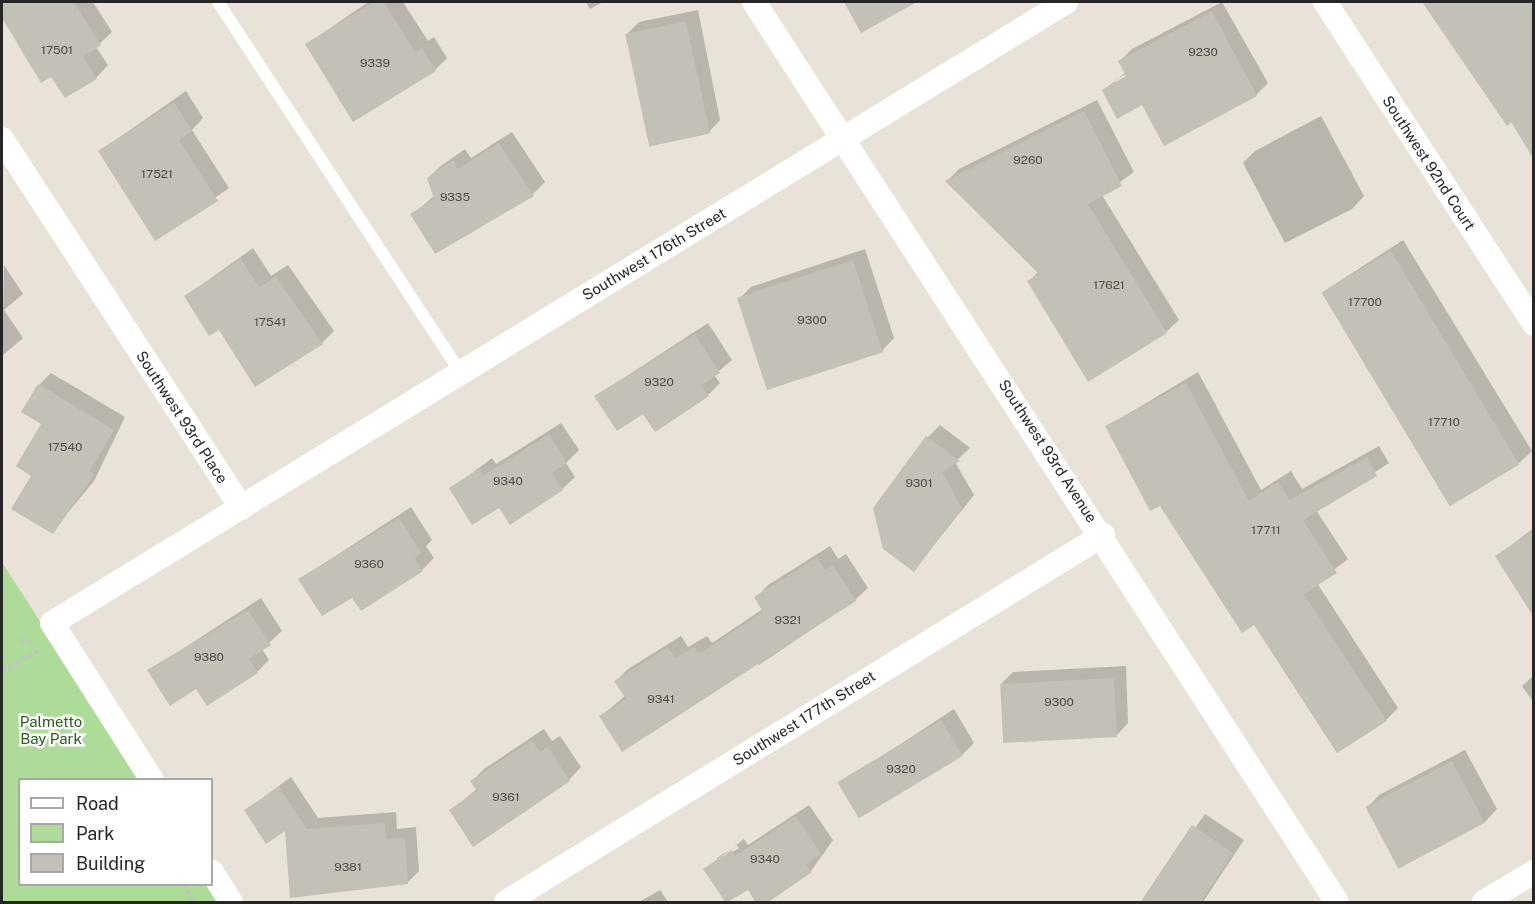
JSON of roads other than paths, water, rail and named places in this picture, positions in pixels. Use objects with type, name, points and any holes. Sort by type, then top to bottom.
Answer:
[{"type":"street","name":"Southwest 93rd Avenue","points":[[754,2],[1103,535],[1337,903]]},
{"type":"street","name":"Southwest 176th Street","points":[[242,508],[460,372],[1066,2]]},
{"type":"street","name":"Southwest 92nd Court","points":[[1325,2],[1533,324]]},
{"type":"street","name":"Southwest 93rd Place","points":[[2,139],[242,508]]},
{"type":"street","points":[[151,778],[52,623],[242,508]]},
{"type":"street","name":"Southwest 177th Street","points":[[506,903],[1103,535]]},
{"type":"street","points":[[1484,903],[1533,872]]},
{"type":"street","points":[[213,874],[231,903]]},
{"type":"lane","points":[[218,2],[460,372]]},
{"type":"park label","name":"Palmetto Bay Park","points":[[51,730]]}]
